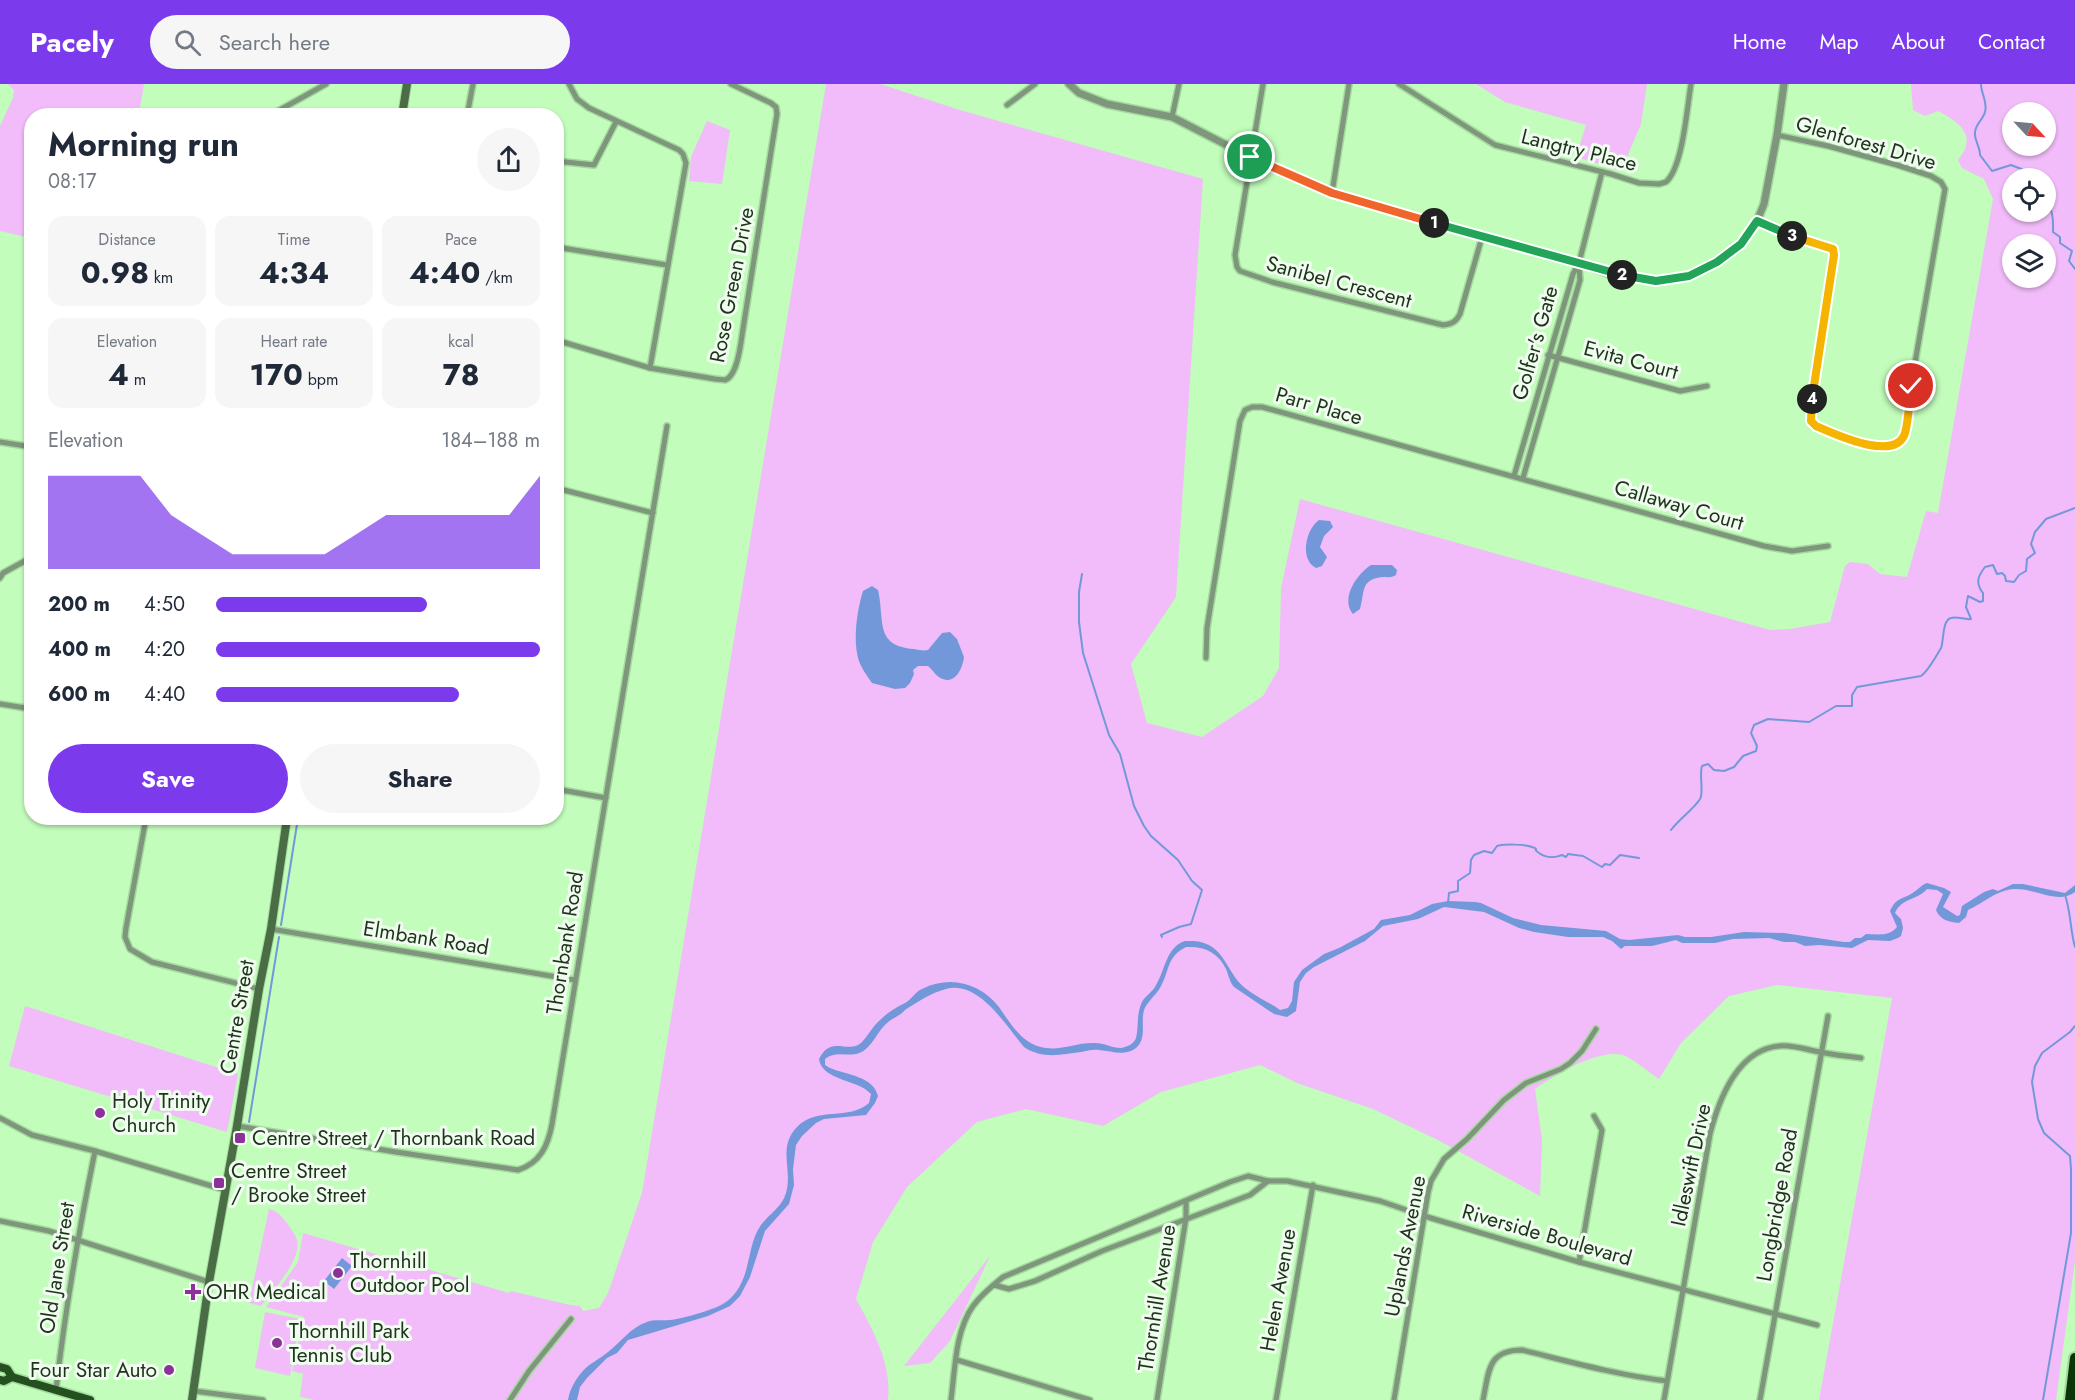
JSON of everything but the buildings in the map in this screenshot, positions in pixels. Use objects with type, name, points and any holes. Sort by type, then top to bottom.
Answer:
[{"type":"highway","points":[[2068,1400],[2075,1360]]},
{"type":"main road","points":[[403,108],[407,84]]},
{"type":"main road","name":"Centre Street","points":[[192,1400],[209,1282],[271,929],[286,825]]},
{"type":"main road","points":[[0,1368],[6,1370],[12,1377],[84,1399]]},
{"type":"main road","points":[[0,1380],[4,1381],[12,1377]]},
{"type":"street","points":[[283,108],[326,84]]},
{"type":"street","points":[[468,108],[473,84]]},
{"type":"street","points":[[569,84],[577,99],[589,108],[679,150],[686,163],[650,368]]},
{"type":"street","name":"Rose Green Drive","points":[[564,342],[650,368],[725,380],[732,376],[747,306],[777,114],[776,107],[771,103],[731,84]]},
{"type":"street","points":[[1007,105],[1035,84]]},
{"type":"street","points":[[1069,84],[1079,93],[1107,104],[1172,117],[1250,157],[1332,193],[1607,273],[1656,281],[1689,276],[1717,262],[1741,244],[1757,221],[1764,204],[1784,84]]},
{"type":"street","points":[[1172,117],[1179,84]]},
{"type":"street","points":[[1250,157],[1263,84]]},
{"type":"street","points":[[1332,193],[1349,84]]},
{"type":"street","name":"Langtry Place","points":[[1399,84],[1495,145],[1645,184],[1659,184],[1670,178],[1680,152],[1691,84]]},
{"type":"street","points":[[564,162],[594,165],[616,122]]},
{"type":"street","name":"Glenforest Drive","points":[[1757,221],[1791,236],[1833,249],[1834,255],[1811,402],[1811,421],[1827,431],[1875,447],[1897,444],[1905,433],[1945,189],[1941,182],[1931,177],[1897,165],[1777,135]]},
{"type":"street","name":"Sanibel Crescent","points":[[1250,157],[1235,255],[1237,267],[1246,274],[1418,320],[1443,325],[1452,324],[1456,321],[1464,304],[1482,237]]},
{"type":"street","points":[[1579,263],[1602,172]]},
{"type":"street","points":[[564,248],[668,265]]},
{"type":"street","name":"Golfer's Gate","points":[[1514,476],[1548,355],[1573,274],[1579,263]]},
{"type":"street","name":"Golfer's Gate","points":[[1523,478],[1580,280],[1579,263]]},
{"type":"street","name":"Evita Court","points":[[1548,355],[1680,391],[1707,386]]},
{"type":"street","name":"Parr Place","points":[[1206,658],[1207,628],[1240,421],[1245,410],[1252,406],[1523,478]]},
{"type":"street","name":"Thornbank Road","points":[[237,1126],[518,1170],[538,1158],[546,1147],[667,426]]},
{"type":"street","points":[[0,442],[24,446]]},
{"type":"street","name":"Callaway Court","points":[[1523,478],[1764,546],[1792,550],[1828,546]]},
{"type":"street","points":[[564,490],[653,513]]},
{"type":"street","points":[[0,578],[3,573],[24,562]]},
{"type":"street","points":[[0,704],[24,708]]},
{"type":"street","points":[[564,790],[606,798]]},
{"type":"street","points":[[145,825],[125,937],[130,949],[152,962],[259,989]]},
{"type":"street","name":"Elmbank Road","points":[[271,929],[575,980]]},
{"type":"street","name":"Longbridge Road","points":[[1760,1400],[1828,1016]]},
{"type":"street","name":"Uplands Avenue","points":[[1394,1400],[1431,1181],[1444,1159],[1512,1092],[1570,1063],[1582,1051],[1596,1029]]},
{"type":"street","name":"Idleswift Drive","points":[[1664,1400],[1710,1134],[1721,1097],[1742,1066],[1764,1049],[1780,1045],[1861,1058]]},
{"type":"street","points":[[1579,1262],[1602,1130],[1594,1116]]},
{"type":"street","points":[[0,1118],[32,1135],[95,1151],[225,1190]]},
{"type":"street","name":"Old Jane Street","points":[[56,1390],[61,1344],[85,1197],[95,1151]]},
{"type":"street","name":"Riverside Boulevard","points":[[951,1400],[966,1319],[975,1304],[1004,1276],[1248,1176],[1268,1181],[1287,1180],[1380,1201],[1579,1262],[1817,1325]]},
{"type":"street","points":[[994,1285],[1009,1289],[1035,1281],[1186,1218],[1251,1195],[1268,1181]]},
{"type":"street","name":"Helen Avenue","points":[[1276,1400],[1312,1185]]},
{"type":"street","name":"Thornhill Avenue","points":[[1157,1400],[1186,1218],[1186,1201]]},
{"type":"street","points":[[0,1221],[40,1228],[209,1282]]},
{"type":"street","points":[[510,1400],[529,1371],[571,1319]]},
{"type":"street","points":[[1483,1400],[1492,1363],[1500,1354],[1511,1350],[1522,1350],[1631,1377],[1667,1381]]},
{"type":"street","points":[[957,1360],[1090,1400]]},
{"type":"street","points":[[194,1391],[263,1400]]},
{"type":"shaded area","points":[[8,84],[144,84],[140,108],[24,108],[24,236],[0,231],[0,126],[13,98],[14,90]]},
{"type":"shaded area","points":[[826,84],[880,84],[960,110],[1203,179],[1176,597],[1131,664],[1147,723],[1202,737],[1263,696],[1279,668],[1281,588],[1300,499],[1770,630],[1830,622],[1845,566],[1850,562],[1868,564],[1880,574],[1907,577],[1926,511],[1938,513],[1993,199],[1984,179],[1962,168],[1958,160],[1966,143],[1964,131],[1953,120],[1938,111],[1925,116],[1913,110],[1911,84],[2075,84],[2075,1261],[2056,1400],[1819,1400],[1892,998],[1777,985],[1729,996],[1681,1043],[1659,1079],[1627,1057],[1612,1054],[1589,1059],[1535,1089],[1542,1140],[1540,1196],[1438,1140],[1373,1109],[1297,1083],[1260,1065],[1161,1092],[1103,1126],[1026,1109],[977,1122],[907,1187],[873,1242],[856,1299],[875,1335],[884,1360],[888,1400],[315,1400],[300,1397],[303,1374],[292,1371],[304,1317],[266,1307],[298,1262],[303,1233],[509,1293],[511,1291],[580,1306],[583,1311],[599,1308],[608,1293],[642,1193]]},
{"type":"shaded area","points":[[1476,84],[1647,84],[1641,124],[1621,171],[1576,157],[1586,125],[1505,102]]},
{"type":"shaded area","points":[[707,121],[730,130],[722,184],[689,181],[691,157]]},
{"type":"shaded area","points":[[25,1006],[238,1074],[227,1132],[9,1066]]},
{"type":"shaded area","points":[[269,1209],[277,1212],[287,1223],[297,1240],[297,1248],[291,1265],[261,1306],[249,1303]]},
{"type":"shaded area","points":[[990,1256],[950,1341],[930,1363],[904,1366]]},
{"type":"shaded area","name":"Thornhill Park Tennis Club","points":[[265,1312],[300,1319],[290,1376],[255,1368]]},
{"type":"water","points":[[1319,520],[1330,521],[1333,527],[1324,536],[1320,547],[1327,557],[1322,566],[1316,568],[1307,558],[1306,544],[1314,524]]},
{"type":"water","points":[[1371,565],[1392,565],[1397,570],[1396,575],[1370,580],[1363,592],[1360,609],[1353,614],[1349,608],[1349,594],[1360,574]]},
{"type":"water","points":[[872,586],[878,590],[884,630],[892,643],[901,647],[928,650],[942,633],[950,632],[957,639],[964,657],[955,677],[948,680],[943,679],[928,666],[918,666],[913,670],[914,674],[910,683],[905,688],[895,689],[872,683],[859,661],[856,633],[857,615],[863,591]]},
{"type":"water","points":[[1927,883],[1951,892],[1943,907],[1957,916],[1960,915],[1962,906],[1984,892],[1993,889],[1998,891],[2013,884],[2065,893],[2075,885],[2075,892],[2068,896],[2054,897],[2022,889],[2009,890],[1996,894],[1968,910],[1966,917],[1959,923],[1948,921],[1940,916],[1936,910],[1943,894],[1937,890],[1927,889],[1901,904],[1895,913],[1901,919],[1903,928],[1901,936],[1890,941],[1868,940],[1852,948],[1805,946],[1769,938],[1733,939],[1715,943],[1682,943],[1676,940],[1652,946],[1625,946],[1621,949],[1603,937],[1568,937],[1534,932],[1519,928],[1484,912],[1444,907],[1418,919],[1383,926],[1365,941],[1314,967],[1300,982],[1296,1011],[1287,1017],[1274,1014],[1234,987],[1223,963],[1215,954],[1204,949],[1186,947],[1175,955],[1160,988],[1145,1007],[1140,1043],[1137,1048],[1123,1053],[1094,1050],[1044,1055],[1031,1051],[1024,1047],[991,1007],[970,991],[958,988],[940,991],[919,1001],[888,1022],[869,1046],[861,1052],[833,1055],[825,1059],[825,1065],[830,1068],[871,1084],[878,1096],[866,1115],[824,1119],[802,1136],[796,1145],[794,1185],[789,1204],[765,1231],[750,1277],[740,1296],[730,1306],[708,1316],[628,1340],[617,1353],[607,1358],[587,1378],[580,1387],[577,1400],[568,1400],[573,1385],[585,1369],[636,1327],[650,1321],[675,1319],[707,1311],[722,1305],[735,1294],[745,1275],[756,1234],[782,1202],[786,1193],[787,1151],[791,1135],[797,1127],[814,1117],[852,1111],[869,1103],[871,1094],[858,1085],[827,1072],[819,1059],[824,1052],[834,1046],[851,1047],[862,1042],[885,1016],[907,1002],[920,990],[933,985],[954,982],[983,992],[999,1007],[1022,1036],[1034,1045],[1055,1048],[1095,1043],[1121,1048],[1130,1045],[1135,1040],[1142,1002],[1155,987],[1174,948],[1185,941],[1205,943],[1213,947],[1238,982],[1280,1010],[1288,1008],[1292,1001],[1294,982],[1302,970],[1324,954],[1374,929],[1381,920],[1410,915],[1432,904],[1448,901],[1481,903],[1513,918],[1541,925],[1606,931],[1620,939],[1629,940],[1678,935],[1711,937],[1744,932],[1784,933],[1850,942],[1866,934],[1883,934],[1894,930],[1897,927],[1890,911],[1893,906]]},
{"type":"water","name":"Thornhill Outdoor Pool","points":[[342,1258],[352,1266],[334,1289],[324,1281]]},
{"type":"waterway","points":[[1981,84],[1986,108],[1975,130],[1980,155],[1992,171],[2011,165],[2019,168]]},
{"type":"waterway","points":[[2053,222],[2053,232],[2060,237],[2060,243],[2072,251],[2069,261],[2075,269]]},
{"type":"waterway","points":[[1671,830],[1700,799],[1702,766],[1708,764],[1714,770],[1724,771],[1734,767],[1743,756],[1756,751],[1757,746],[1751,733],[1754,725],[1768,719],[1809,722],[1836,706],[1852,706],[1852,695],[1857,687],[1921,676],[1941,648],[1948,620],[1971,619],[1966,607],[1968,596],[1980,602],[1983,601],[1983,593],[1978,580],[1985,567],[1993,565],[1997,574],[2002,573],[2006,581],[2014,582],[2026,571],[2027,559],[2035,553],[2031,544],[2035,532],[2046,519],[2075,508]]},
{"type":"waterway","points":[[1082,574],[1079,592],[1079,622],[1083,653],[1109,735],[1120,754],[1134,806],[1151,836],[1178,860],[1192,881],[1202,890],[1191,924],[1161,935],[1162,937]]},
{"type":"waterway","points":[[281,925],[297,825]]},
{"type":"waterway","points":[[1448,903],[1449,893],[1458,891],[1458,881],[1470,873],[1471,860],[1474,855],[1484,851],[1492,853],[1497,846],[1529,846],[1536,848],[1542,855],[1550,857],[1562,855],[1566,857],[1568,854],[1583,856],[1602,867],[1605,864],[1610,865],[1620,855],[1639,858]]},
{"type":"waterway","points":[[2065,895],[2075,947]]},
{"type":"waterway","points":[[249,1122],[279,937]]},
{"type":"waterway","points":[[2043,1400],[2071,1233],[2071,1169],[2070,1156],[2044,1133],[2038,1119],[2032,1082],[2035,1066],[2042,1053],[2075,1026]]},
{"type":"place","name":"Holy Trinity Church","points":[[100,1113]]},
{"type":"place","name":"Centre Street / Thornbank Road","points":[[240,1138]]},
{"type":"place","name":"Centre Street / Brooke Street","points":[[219,1183]]},
{"type":"place","name":"Thornhill Outdoor Pool","points":[[338,1273]]},
{"type":"place","name":"OHR Medical","points":[[193,1292]]},
{"type":"place","name":"Thornhill Park Tennis Club","points":[[277,1343]]},
{"type":"place","name":"Four Star Auto","points":[[169,1370]]},
{"type":"route","points":[[1250,157],[1332,193],[1607,273],[1656,281],[1689,276],[1717,262],[1741,244],[1757,221],[1791,236],[1827,245],[1833,249],[1834,255],[1811,402],[1811,421],[1827,431],[1875,447],[1897,444],[1905,433],[1911,386]]}]
